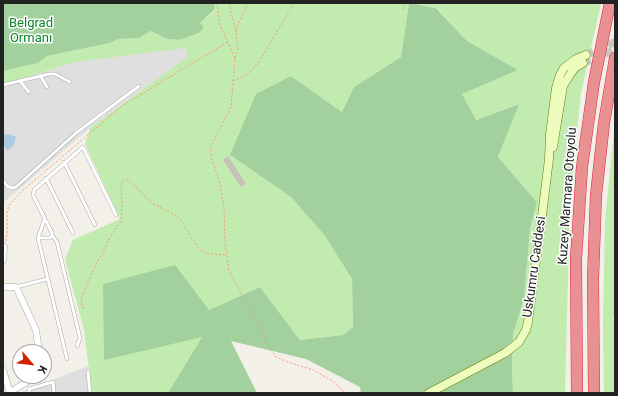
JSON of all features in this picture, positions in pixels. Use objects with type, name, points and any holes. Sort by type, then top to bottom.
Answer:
[{"type":"highway","name":"Kuzey Marmara Otoyolu","points":[[577,393],[576,259],[582,167],[594,82],[610,3]]},
{"type":"highway","points":[[594,393],[593,279],[596,195],[604,123],[615,58]]},
{"type":"main road","name":"Uskumru Caddesi","points":[[429,393],[495,359],[512,348],[523,336],[528,322],[549,159],[550,134],[557,82],[564,68],[570,62],[576,58],[586,55]]},
{"type":"main road","name":"Uskumru Caddesi","points":[[549,159],[556,136],[563,86],[570,73],[583,63]]},
{"type":"street","points":[[3,260],[4,247]]},
{"type":"street","points":[[3,287],[16,288],[36,330],[38,344]]},
{"type":"street","points":[[3,370],[10,393],[24,384]]},
{"type":"lane","points":[[3,85],[40,75],[55,74],[70,82]]},
{"type":"lane","points":[[40,75],[47,87]]},
{"type":"lane","points":[[20,81],[29,92]]},
{"type":"lane","points":[[3,180],[7,186],[12,188],[16,187],[76,133],[138,86]]},
{"type":"lane","points":[[77,346],[80,338],[57,242],[52,236],[52,233],[32,192],[64,162],[84,147],[116,215]]},
{"type":"lane","points":[[64,162],[95,225]]},
{"type":"lane","points":[[46,178],[73,233]]},
{"type":"lane","points":[[45,218],[38,238],[67,359]]},
{"type":"lane","points":[[38,238],[50,238],[52,236]]},
{"type":"lane","points":[[16,288],[47,279]]},
{"type":"lane","points":[[88,372],[90,393]]},
{"type":"lane","points":[[30,393],[29,389],[53,382],[54,393]]},
{"type":"path","points":[[217,3],[220,25],[235,58]]},
{"type":"path","points":[[230,3],[238,48],[235,58],[231,107],[210,148],[212,160],[219,180],[224,206],[228,271],[264,334],[266,342],[276,357],[313,370],[333,381],[345,393]]},
{"type":"path","points":[[236,32],[238,24],[248,3]]},
{"type":"path","points":[[233,82],[247,75],[259,62],[294,3]]},
{"type":"path","points":[[403,9],[406,3]]},
{"type":"path","points":[[4,247],[7,234],[6,213],[9,205],[22,191],[123,105],[229,42]]},
{"type":"path","points":[[84,309],[81,301],[83,292],[98,260],[121,220],[121,189],[122,181],[126,179],[132,183],[150,202],[175,215],[181,220],[198,248],[210,254],[227,255]]},
{"type":"shaded area","points":[[186,47],[188,57],[90,128],[3,203],[3,84],[75,62]]},
{"type":"shaded area","points":[[88,366],[92,393],[19,393],[42,384],[52,384],[52,380]]},
{"type":"green space","name":"Belgrad Ormanı","points":[[3,3],[214,3],[215,9],[200,23],[204,27],[199,33],[179,40],[167,39],[151,31],[139,38],[119,39],[110,43],[47,56],[38,63],[3,71]]},
{"type":"green space","points":[[214,3],[409,3],[401,57],[354,87],[342,112],[291,76],[230,155],[291,197],[325,236],[352,279],[353,327],[343,335],[300,340],[260,287],[209,310],[202,337],[168,393],[92,393],[84,330],[65,260],[73,240],[120,219],[85,144],[90,128],[187,57],[186,48],[75,62],[3,84],[3,71],[38,63],[47,56],[110,43],[119,39],[139,38],[151,31],[167,39],[179,40],[199,33],[204,27],[200,23],[215,10]]},
{"type":"green space","points":[[409,3],[601,3],[581,93],[570,202],[565,393],[513,393],[513,334],[524,299],[530,229],[537,202],[498,157],[518,104],[475,120],[462,94],[518,70],[467,41],[437,8]]},
{"type":"green space","points":[[409,3],[436,8],[467,41],[518,70],[462,94],[476,120],[519,104],[498,157],[537,202],[530,229],[524,299],[513,334],[513,393],[361,393],[360,387],[306,359],[231,341],[257,393],[168,393],[202,337],[104,360],[103,284],[175,265],[209,310],[260,287],[300,340],[343,335],[353,327],[352,279],[325,236],[291,197],[230,155],[256,94],[291,76],[342,112],[354,87],[401,57]]},
{"type":"green space","points":[[615,122],[615,313],[613,318],[615,329],[615,393],[604,393],[603,323],[605,220]]},
{"type":"water","points":[[7,134],[16,136],[14,145],[7,151],[3,143],[3,136]]},
{"type":"building","points":[[228,156],[246,184],[241,187],[223,160]]},
{"type":"tunnel","points":[[586,55],[615,42]]},
{"type":"tunnel","points":[[583,63],[615,50]]}]
